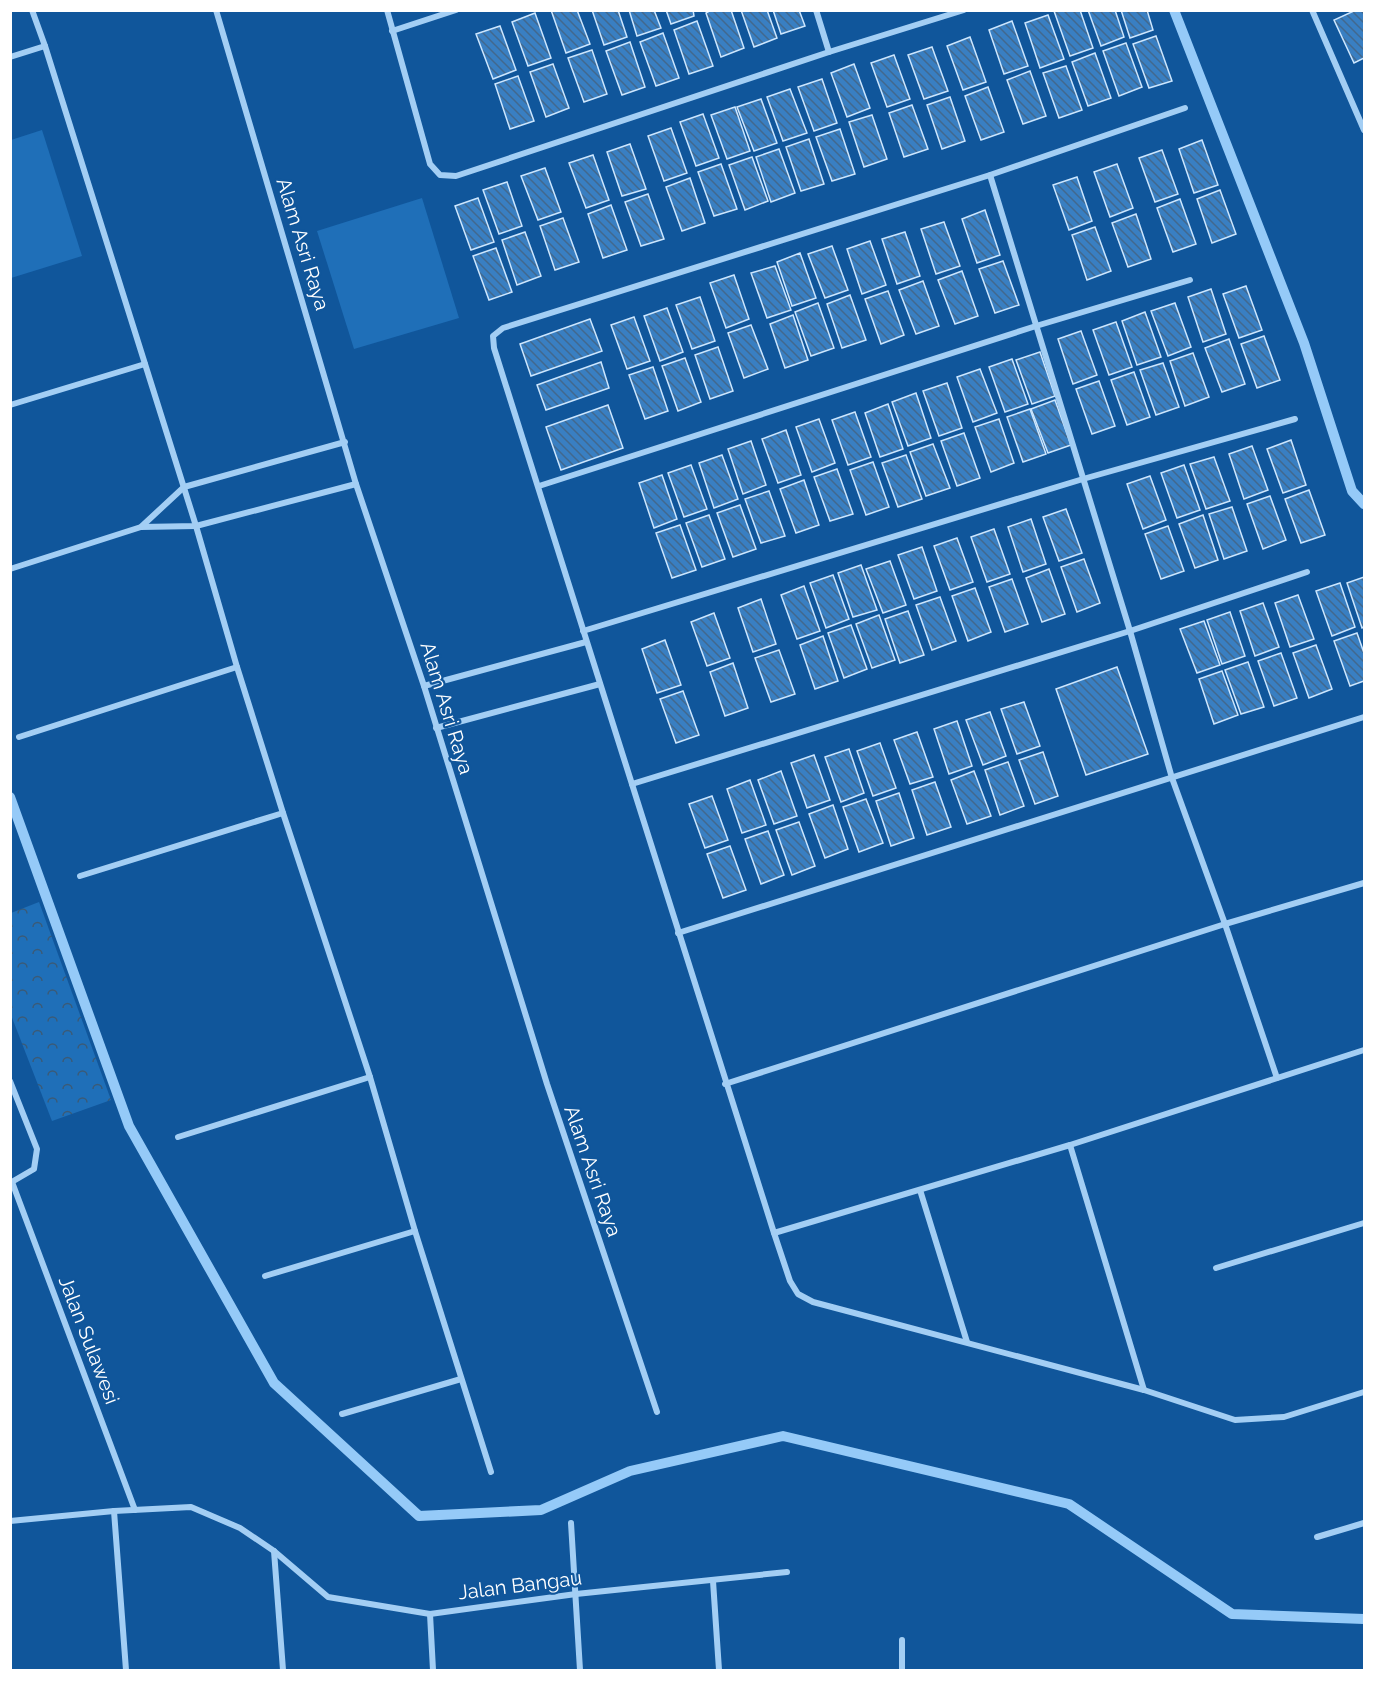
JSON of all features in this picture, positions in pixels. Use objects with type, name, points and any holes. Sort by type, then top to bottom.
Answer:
[{"type":"street","points":[[32,10],[184,487],[283,813],[370,1077],[415,1231],[491,1472]]},
{"type":"street","name":"Alam Asri Raya","points":[[216,10],[356,484],[424,686],[547,1084],[657,1412]]},
{"type":"street","points":[[387,10],[430,164],[440,175],[456,176],[829,52],[964,10]]},
{"type":"street","points":[[392,31],[456,10]]},
{"type":"street","points":[[816,10],[829,52]]},
{"type":"street","points":[[1321,10],[1312,13],[1365,130]]},
{"type":"street","points":[[10,57],[45,46]]},
{"type":"street","points":[[1185,108],[990,175],[503,328],[493,336],[494,348],[726,1084],[790,1281],[798,1294],[813,1302],[1144,1390],[1235,1420],[1284,1417],[1365,1392]]},
{"type":"street","points":[[990,175],[1130,631],[1172,778],[1277,1078]]},
{"type":"street","points":[[539,486],[1036,326],[1190,280]]},
{"type":"street","points":[[10,405],[145,364]]},
{"type":"street","points":[[583,631],[1083,479],[1295,419]]},
{"type":"street","points":[[141,527],[184,487],[345,442]]},
{"type":"street","points":[[10,569],[141,527],[196,526],[356,484]]},
{"type":"street","points":[[632,784],[1130,631],[1307,572]]},
{"type":"street","points":[[424,686],[586,642]]},
{"type":"street","points":[[19,737],[237,667]]},
{"type":"street","points":[[436,728],[600,684]]},
{"type":"street","points":[[678,933],[1365,717]]},
{"type":"street","points":[[80,876],[283,813]]},
{"type":"street","points":[[726,1084],[1225,924],[1365,883]]},
{"type":"street","points":[[774,1233],[1070,1145],[1365,1050]]},
{"type":"street","points":[[178,1137],[370,1077]]},
{"type":"street","points":[[10,1081],[37,1149],[34,1169],[11,1183]]},
{"type":"street","points":[[1070,1145],[1144,1390]]},
{"type":"street","name":"Jalan Sulawesi","points":[[11,1183],[135,1510]]},
{"type":"street","points":[[920,1190],[967,1342]]},
{"type":"street","points":[[1216,1268],[1365,1223]]},
{"type":"street","points":[[265,1276],[415,1231]]},
{"type":"street","points":[[342,1414],[461,1379]]},
{"type":"street","name":"Jalan Bangau","points":[[10,1521],[114,1510],[191,1507],[240,1528],[274,1551],[328,1597],[430,1614],[576,1594],[787,1572]]},
{"type":"street","points":[[114,1510],[126,1671]]},
{"type":"street","points":[[571,1523],[580,1671]]},
{"type":"street","points":[[1317,1537],[1365,1523]]},
{"type":"street","points":[[274,1551],[282,1671]]},
{"type":"street","points":[[713,1581],[719,1671]]},
{"type":"street","points":[[430,1614],[433,1671]]},
{"type":"street","points":[[902,1640],[902,1671]]},
{"type":"green space","points":[[42,130],[82,256],[11,278],[11,140]]},
{"type":"green space","points":[[422,198],[459,318],[354,349],[317,231]]},
{"type":"green space","points":[[39,902],[111,1100],[52,1121],[11,1015],[11,913]]},
{"type":"building","points":[[551,10],[577,10],[590,44],[566,53]]},
{"type":"building","points":[[592,10],[618,10],[627,37],[604,45]]},
{"type":"building","points":[[629,10],[654,10],[661,28],[637,36]]},
{"type":"building","points":[[666,10],[693,10],[694,16],[671,24]]},
{"type":"building","points":[[711,10],[731,10],[744,48],[721,57],[706,13]]},
{"type":"building","points":[[741,10],[767,10],[777,38],[754,47]]},
{"type":"building","points":[[773,10],[799,10],[805,26],[781,34]]},
{"type":"building","points":[[1080,10],[1093,48],[1070,56],[1054,11]]},
{"type":"building","points":[[1088,10],[1115,10],[1124,37],[1101,46]]},
{"type":"building","points":[[1121,10],[1147,10],[1153,30],[1130,38]]},
{"type":"building","points":[[1356,10],[1364,10],[1364,58],[1354,63],[1334,20]]},
{"type":"building","points":[[535,13],[551,58],[528,66],[512,22]]},
{"type":"building","points":[[1048,15],[1064,59],[1040,68],[1025,23]]},
{"type":"building","points":[[697,21],[713,66],[689,74],[674,30]]},
{"type":"building","points":[[1012,21],[1028,66],[1004,74],[989,30]]},
{"type":"building","points":[[500,26],[516,70],[493,79],[476,34]]},
{"type":"building","points":[[663,33],[679,78],[656,86],[640,42]]},
{"type":"building","points":[[1156,36],[1172,81],[1149,88],[1133,44]]},
{"type":"building","points":[[970,37],[986,82],[963,90],[947,46]]},
{"type":"building","points":[[630,42],[645,87],[622,95],[606,51]]},
{"type":"building","points":[[1126,43],[1142,87],[1119,96],[1103,51]]},
{"type":"building","points":[[932,47],[948,91],[924,99],[908,55]]},
{"type":"building","points":[[592,50],[607,94],[584,102],[568,58]]},
{"type":"building","points":[[1095,53],[1111,98],[1088,106],[1072,62]]},
{"type":"building","points":[[894,55],[910,99],[887,107],[871,63]]},
{"type":"building","points":[[553,64],[569,108],[546,117],[530,72]]},
{"type":"building","points":[[854,64],[870,108],[847,117],[831,73]]},
{"type":"building","points":[[1066,66],[1082,110],[1059,118],[1043,73]]},
{"type":"building","points":[[1030,71],[1046,116],[1023,124],[1007,80]]},
{"type":"building","points":[[518,76],[534,121],[510,129],[495,84]]},
{"type":"building","points":[[822,79],[837,123],[814,131],[798,87]]},
{"type":"building","points":[[988,87],[1004,132],[981,140],[965,96]]},
{"type":"building","points":[[790,89],[807,133],[783,141],[767,97]]},
{"type":"building","points":[[950,97],[965,141],[942,149],[927,105]]},
{"type":"building","points":[[761,99],[777,143],[754,151],[737,107]]},
{"type":"building","points":[[912,105],[928,149],[904,157],[889,113]]},
{"type":"building","points":[[735,107],[750,151],[727,159],[711,115]]},
{"type":"building","points":[[703,114],[719,158],[696,166],[680,122]]},
{"type":"building","points":[[872,115],[887,159],[864,167],[849,122]]},
{"type":"building","points":[[671,128],[687,173],[664,181],[648,136]]},
{"type":"building","points":[[840,129],[855,174],[832,181],[816,137]]},
{"type":"building","points":[[809,139],[824,184],[801,191],[786,147]]},
{"type":"building","points":[[1202,140],[1218,185],[1194,193],[1179,149]]},
{"type":"building","points":[[630,144],[646,189],[622,196],[607,152]]},
{"type":"building","points":[[779,149],[795,193],[771,202],[756,157]]},
{"type":"building","points":[[1162,150],[1178,194],[1155,202],[1139,158]]},
{"type":"building","points":[[593,155],[609,200],[586,208],[569,163]]},
{"type":"building","points":[[752,157],[768,201],[745,210],[729,165]]},
{"type":"building","points":[[721,164],[737,209],[714,216],[698,172]]},
{"type":"building","points":[[1117,164],[1133,208],[1110,217],[1094,172]]},
{"type":"building","points":[[545,168],[561,212],[538,220],[521,176]]},
{"type":"building","points":[[1077,177],[1092,221],[1069,230],[1053,185]]},
{"type":"building","points":[[690,178],[705,223],[682,231],[666,187]]},
{"type":"building","points":[[507,182],[522,226],[499,234],[483,190]]},
{"type":"building","points":[[1220,190],[1236,234],[1212,243],[1197,199]]},
{"type":"building","points":[[648,194],[664,239],[641,246],[625,202]]},
{"type":"building","points":[[478,198],[494,242],[471,250],[455,206]]},
{"type":"building","points":[[1180,199],[1196,244],[1173,252],[1157,208]]},
{"type":"building","points":[[611,205],[627,250],[603,258],[588,214]]},
{"type":"building","points":[[985,210],[1000,255],[977,263],[962,219]]},
{"type":"building","points":[[1136,214],[1151,259],[1128,267],[1112,223]]},
{"type":"building","points":[[563,218],[579,262],[555,270],[540,226]]},
{"type":"building","points":[[944,222],[960,266],[936,274],[921,229]]},
{"type":"building","points":[[1095,227],[1111,271],[1087,280],[1072,235]]},
{"type":"building","points":[[525,232],[541,276],[517,285],[502,240]]},
{"type":"building","points":[[905,232],[920,276],[897,284],[882,239]]},
{"type":"building","points":[[870,241],[886,285],[862,294],[847,249]]},
{"type":"building","points":[[832,246],[848,290],[825,298],[808,254]]},
{"type":"building","points":[[496,248],[512,292],[489,300],[473,256]]},
{"type":"building","points":[[800,253],[816,298],[792,306],[777,262]]},
{"type":"building","points":[[1003,261],[1019,305],[995,313],[979,269]]},
{"type":"building","points":[[775,266],[791,310],[767,318],[751,273]]},
{"type":"building","points":[[962,271],[978,316],[955,324],[938,280]]},
{"type":"building","points":[[734,275],[749,319],[726,328],[710,283]]},
{"type":"building","points":[[923,281],[939,326],[916,334],[899,290]]},
{"type":"building","points":[[1246,286],[1262,330],[1239,338],[1223,294]]},
{"type":"building","points":[[1211,289],[1226,334],[1203,342],[1188,297]]},
{"type":"building","points":[[888,291],[904,335],[881,344],[865,299]]},
{"type":"building","points":[[850,295],[866,340],[842,348],[827,304]]},
{"type":"building","points":[[700,297],[715,341],[692,349],[676,305]]},
{"type":"building","points":[[818,303],[834,348],[811,356],[795,312]]},
{"type":"building","points":[[1175,303],[1191,347],[1168,356],[1151,311]]},
{"type":"building","points":[[667,308],[683,352],[660,361],[644,316]]},
{"type":"building","points":[[1145,312],[1161,357],[1137,365],[1122,321]]},
{"type":"building","points":[[793,315],[808,360],[785,368],[770,324]]},
{"type":"building","points":[[634,317],[650,361],[627,369],[611,325]]},
{"type":"building","points":[[590,319],[602,351],[531,376],[520,344]]},
{"type":"building","points":[[1116,322],[1132,367],[1109,375],[1093,330]]},
{"type":"building","points":[[751,325],[768,369],[744,378],[728,333]]},
{"type":"building","points":[[1081,331],[1097,375],[1073,384],[1058,339]]},
{"type":"building","points":[[1264,336],[1280,380],[1257,388],[1241,344]]},
{"type":"building","points":[[1229,339],[1245,384],[1222,392],[1205,348]]},
{"type":"building","points":[[718,347],[733,391],[710,399],[695,355]]},
{"type":"building","points":[[1040,352],[1055,396],[1032,404],[1016,360]]},
{"type":"building","points":[[1193,353],[1209,397],[1185,406],[1170,361]]},
{"type":"building","points":[[685,358],[701,402],[678,411],[662,366]]},
{"type":"building","points":[[1012,359],[1028,404],[1005,412],[989,367]]},
{"type":"building","points":[[601,362],[609,388],[546,410],[537,385]]},
{"type":"building","points":[[1163,363],[1179,407],[1156,415],[1140,370]]},
{"type":"building","points":[[653,367],[668,411],[645,419],[629,375]]},
{"type":"building","points":[[980,369],[997,413],[973,422],[957,377]]},
{"type":"building","points":[[1134,372],[1150,417],[1127,425],[1111,380]]},
{"type":"building","points":[[1099,381],[1115,426],[1092,434],[1076,389]]},
{"type":"building","points":[[947,383],[962,428],[939,436],[923,391]]},
{"type":"building","points":[[916,393],[931,438],[908,446],[892,402]]},
{"type":"building","points":[[1055,400],[1071,445],[1048,453],[1031,409]]},
{"type":"building","points":[[888,404],[903,449],[880,457],[865,413]]},
{"type":"building","points":[[608,405],[623,448],[561,470],[546,427]]},
{"type":"building","points":[[1030,409],[1046,454],[1023,462],[1007,417]]},
{"type":"building","points":[[855,412],[871,457],[848,465],[832,420]]},
{"type":"building","points":[[819,419],[835,463],[812,472],[796,427]]},
{"type":"building","points":[[999,419],[1014,463],[991,472],[975,427]]},
{"type":"building","points":[[786,430],[801,475],[778,483],[762,439]]},
{"type":"building","points":[[964,433],[980,478],[957,486],[941,441]]},
{"type":"building","points":[[1291,440],[1306,485],[1283,493],[1267,449]]},
{"type":"building","points":[[751,441],[766,485],[743,494],[728,449]]},
{"type":"building","points":[[933,444],[950,488],[926,496],[910,452]]},
{"type":"building","points":[[1252,446],[1268,490],[1244,499],[1229,454]]},
{"type":"building","points":[[722,455],[738,499],[714,508],[699,463]]},
{"type":"building","points":[[906,455],[922,499],[898,507],[882,463]]},
{"type":"building","points":[[1214,457],[1230,501],[1206,509],[1190,464]]},
{"type":"building","points":[[873,462],[889,507],[866,515],[850,470]]},
{"type":"building","points":[[691,465],[707,509],[684,517],[668,473]]},
{"type":"building","points":[[1184,465],[1200,510],[1177,518],[1161,473]]},
{"type":"building","points":[[837,469],[853,514],[830,521],[814,477]]},
{"type":"building","points":[[662,475],[677,519],[654,528],[639,483]]},
{"type":"building","points":[[1150,476],[1166,520],[1143,529],[1127,484]]},
{"type":"building","points":[[804,480],[819,525],[796,533],[780,489]]},
{"type":"building","points":[[1309,490],[1325,535],[1301,543],[1285,499]]},
{"type":"building","points":[[769,491],[785,536],[761,543],[745,499]]},
{"type":"building","points":[[1270,496],[1286,540],[1263,549],[1247,504]]},
{"type":"building","points":[[740,505],[756,549],[733,557],[717,513]]},
{"type":"building","points":[[1232,507],[1247,551],[1224,559],[1209,514]]},
{"type":"building","points":[[1066,509],[1082,553],[1059,561],[1043,517]]},
{"type":"building","points":[[709,515],[725,559],[702,567],[686,523]]},
{"type":"building","points":[[1203,515],[1218,560],[1195,568],[1179,524]]},
{"type":"building","points":[[1031,519],[1046,564],[1023,572],[1008,527]]},
{"type":"building","points":[[680,525],[696,570],[672,578],[656,533]]},
{"type":"building","points":[[1168,526],[1184,571],[1161,579],[1145,534]]},
{"type":"building","points":[[994,529],[1010,574],[987,582],[971,537]]},
{"type":"building","points":[[957,538],[973,582],[950,590],[934,546]]},
{"type":"building","points":[[922,547],[937,591],[914,599],[898,555]]},
{"type":"building","points":[[1084,559],[1100,603],[1077,612],[1061,567]]},
{"type":"building","points":[[890,561],[906,605],[883,613],[866,569]]},
{"type":"building","points":[[861,565],[877,610],[853,617],[838,573]]},
{"type":"building","points":[[1049,569],[1065,614],[1042,622],[1026,578]]},
{"type":"building","points":[[833,575],[849,619],[826,628],[810,583]]},
{"type":"building","points":[[1364,577],[1364,627],[1362,628],[1347,583]]},
{"type":"building","points":[[1012,579],[1028,624],[1005,632],[989,587]]},
{"type":"building","points":[[1340,583],[1355,627],[1332,636],[1316,591]]},
{"type":"building","points":[[804,586],[820,631],[797,639],[781,595]]},
{"type":"building","points":[[975,588],[991,632],[968,641],[952,596]]},
{"type":"building","points":[[1298,595],[1314,639],[1290,647],[1275,603]]},
{"type":"building","points":[[940,597],[956,641],[932,650],[916,605]]},
{"type":"building","points":[[761,599],[776,644],[753,652],[738,608]]},
{"type":"building","points":[[1263,603],[1279,647],[1255,656],[1240,611]]},
{"type":"building","points":[[908,611],[924,655],[900,663],[885,619]]},
{"type":"building","points":[[1230,612],[1245,656],[1222,664],[1207,620]]},
{"type":"building","points":[[714,613],[730,658],[707,666],[691,622]]},
{"type":"building","points":[[879,615],[895,660],[872,668],[856,624]]},
{"type":"building","points":[[1204,621],[1220,665],[1197,673],[1180,629]]},
{"type":"building","points":[[851,625],[867,669],[844,678],[828,633]]},
{"type":"building","points":[[1357,633],[1364,653],[1364,681],[1350,686],[1334,641]]},
{"type":"building","points":[[823,636],[838,681],[815,689],[800,645]]},
{"type":"building","points":[[665,640],[681,685],[657,693],[642,649]]},
{"type":"building","points":[[1316,645],[1332,689],[1309,698],[1293,653]]},
{"type":"building","points":[[779,650],[795,694],[771,702],[755,658]]},
{"type":"building","points":[[1281,653],[1297,698],[1274,706],[1258,661]]},
{"type":"building","points":[[1248,662],[1264,707],[1241,714],[1225,670]]},
{"type":"building","points":[[733,663],[748,708],[725,716],[710,672]]},
{"type":"building","points":[[1117,667],[1148,754],[1086,775],[1056,689]]},
{"type":"building","points":[[1222,671],[1238,715],[1214,724],[1199,679]]},
{"type":"building","points":[[683,691],[699,735],[676,743],[660,699]]},
{"type":"building","points":[[1024,702],[1040,746],[1017,754],[1001,709]]},
{"type":"building","points":[[990,712],[1006,756],[983,765],[966,720]]},
{"type":"building","points":[[957,721],[972,766],[949,774],[934,729]]},
{"type":"building","points":[[917,732],[933,777],[910,784],[894,740]]},
{"type":"building","points":[[880,743],[896,788],[873,796],[857,751]]},
{"type":"building","points":[[849,749],[864,793],[841,802],[825,757]]},
{"type":"building","points":[[1043,752],[1058,796],[1035,804],[1019,760]]},
{"type":"building","points":[[814,755],[830,800],[807,808],[791,763]]},
{"type":"building","points":[[1008,762],[1024,806],[1000,815],[985,770]]},
{"type":"building","points":[[781,771],[797,816],[774,824],[758,780]]},
{"type":"building","points":[[974,771],[991,816],[967,824],[951,780]]},
{"type":"building","points":[[750,780],[766,825],[742,833],[727,789]]},
{"type":"building","points":[[935,782],[951,827],[927,835],[912,790]]},
{"type":"building","points":[[899,793],[914,838],[891,846],[876,801]]},
{"type":"building","points":[[712,796],[728,840],[705,848],[689,804]]},
{"type":"building","points":[[866,799],[883,843],[859,852],[843,807]]},
{"type":"building","points":[[833,805],[848,849],[825,858],[809,814]]},
{"type":"building","points":[[799,822],[815,866],[792,875],[776,830]]},
{"type":"building","points":[[768,831],[784,875],[761,884],[745,839]]},
{"type":"building","points":[[730,846],[746,890],[723,898],[707,854]]},
{"type":"waterway","points":[[1174,10],[1304,343],[1352,491],[1364,504]]},
{"type":"waterway","points":[[10,797],[129,1126],[274,1383],[419,1516],[541,1510],[630,1471],[783,1436],[1069,1504],[1232,1614],[1364,1619]]}]
